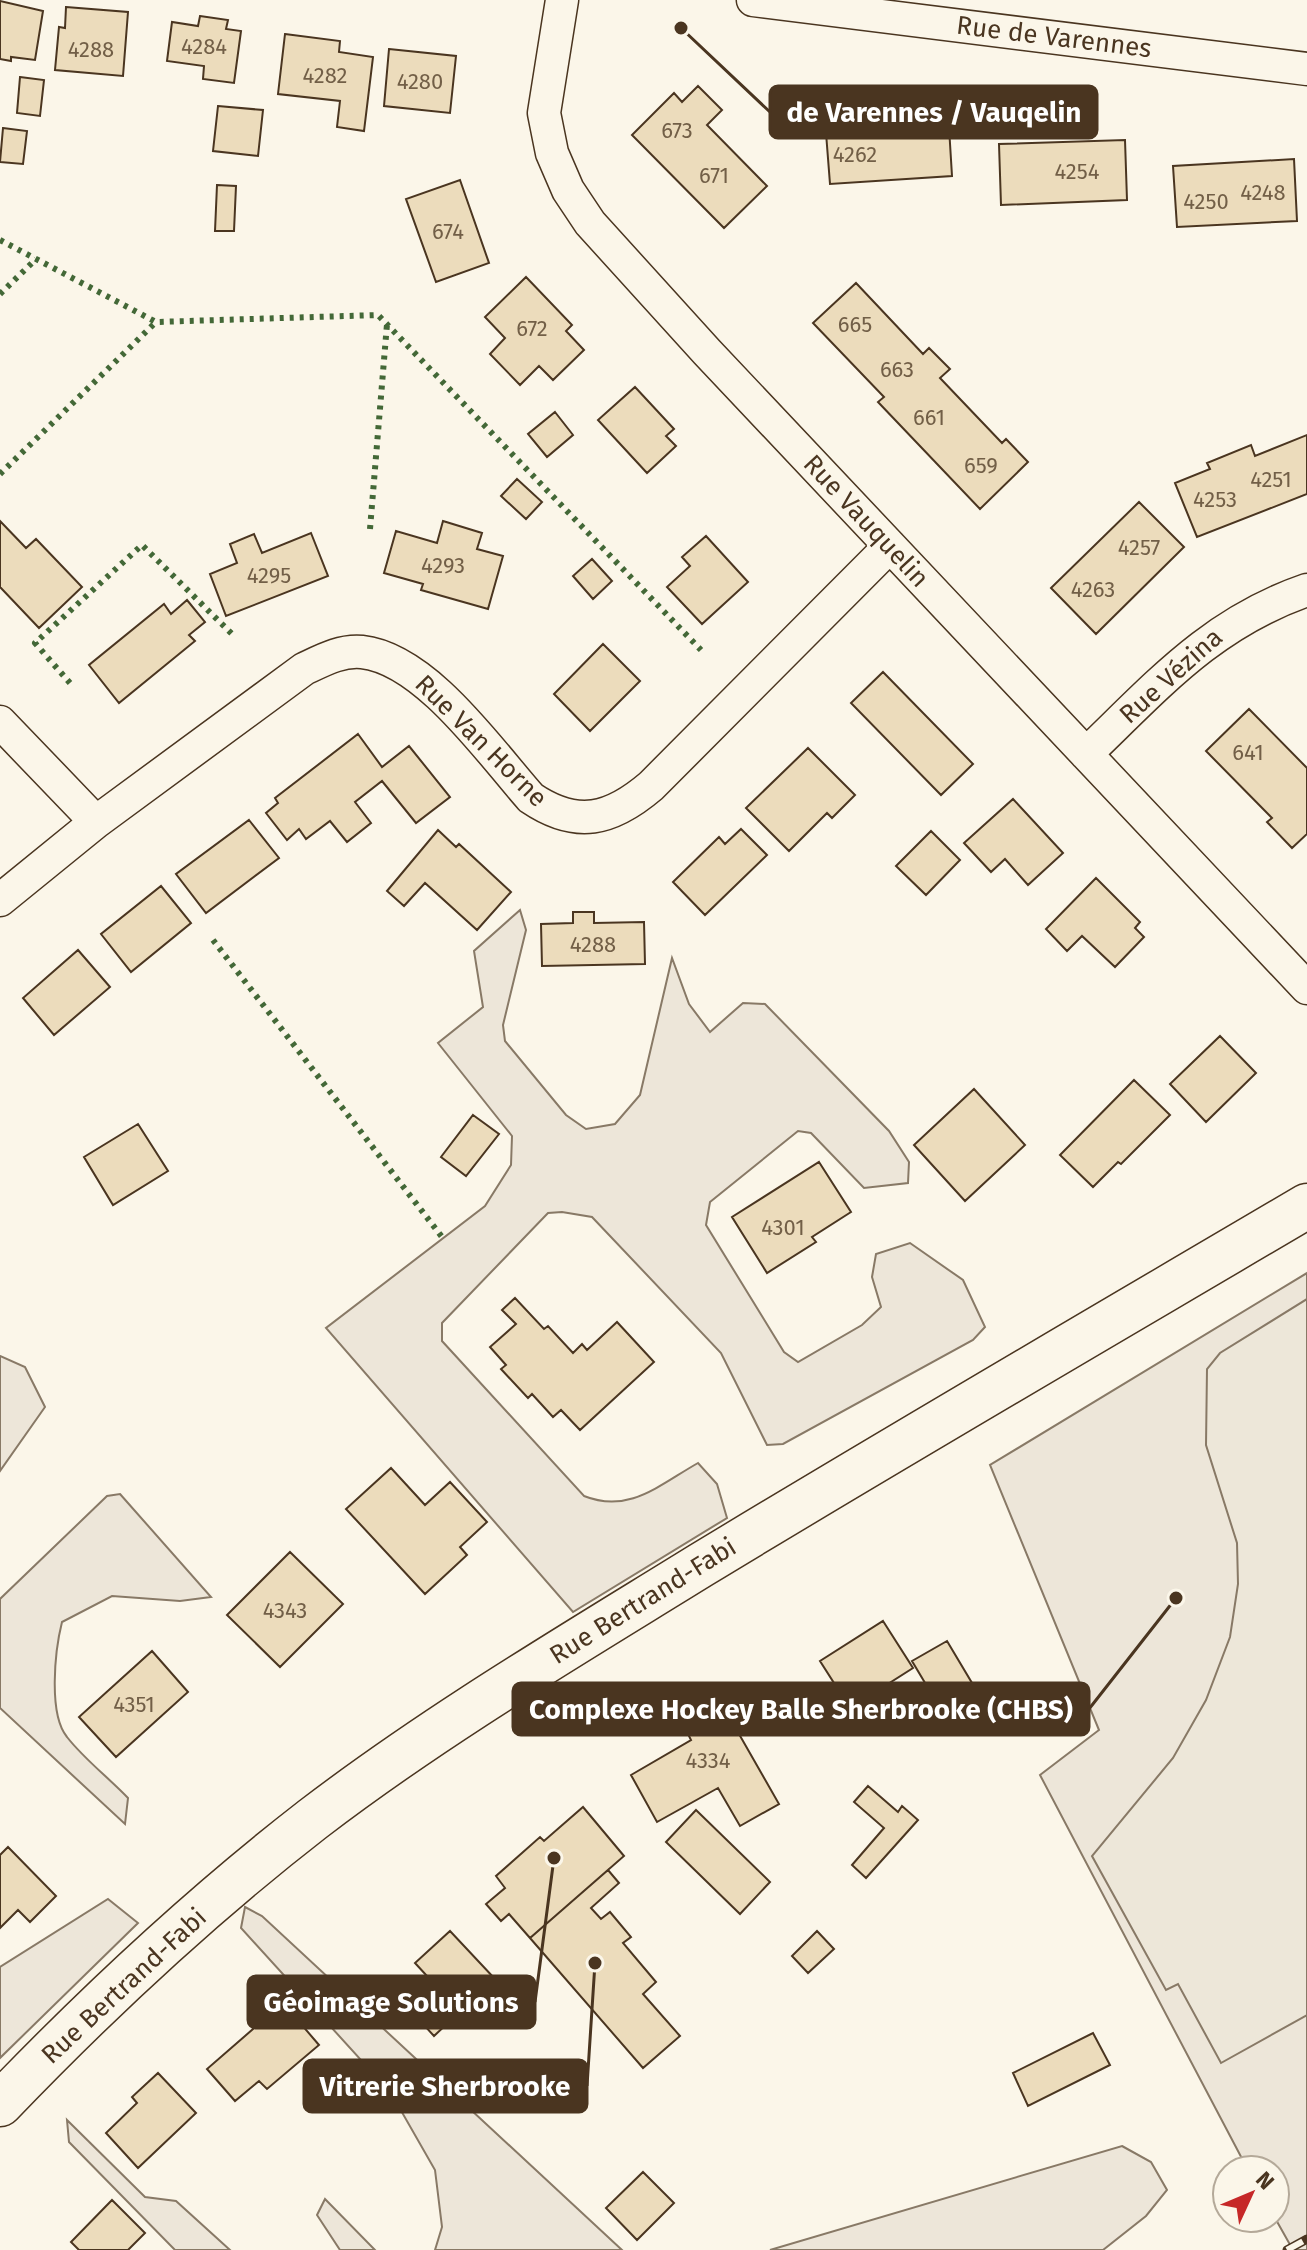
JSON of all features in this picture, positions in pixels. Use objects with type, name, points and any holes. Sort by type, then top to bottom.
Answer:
[{"type":"street","name":"Rue Vauquelin","points":[[562,0],[544,113],[552,153],[568,190],[611,247],[1307,988]]},
{"type":"street","name":"Rue de Varennes","points":[[753,0],[1307,69]]},
{"type":"street","name":"Rue Van Horne","points":[[0,900],[96,822],[304,669],[333,655],[359,652],[404,665],[430,685],[531,798],[551,812],[579,818],[604,815],[628,805],[651,786],[890,546]]},
{"type":"street","name":"Rue Vézina","points":[[1086,754],[1193,652],[1227,626],[1261,607],[1307,590]]},
{"type":"street","points":[[0,722],[96,822]]},
{"type":"street","name":"Rue Bertrand-Fabi","points":[[0,2104],[160,1949],[314,1818],[416,1747],[563,1650],[830,1486],[1307,1206]]},
{"type":"shaded area","points":[[520,910],[526,930],[503,1025],[505,1041],[566,1115],[586,1129],[615,1124],[640,1095],[672,958],[689,1004],[710,1032],[743,1003],[765,1004],[889,1131],[909,1162],[908,1183],[864,1188],[811,1133],[798,1131],[710,1202],[706,1225],[784,1352],[798,1362],[862,1325],[881,1307],[872,1277],[876,1254],[910,1243],[963,1280],[985,1327],[973,1340],[783,1444],[767,1445],[721,1353],[592,1217],[548,1213],[442,1323],[442,1341],[584,1496],[615,1502],[630,1499],[657,1488],[698,1463],[717,1484],[727,1518],[573,1612],[326,1328],[485,1206],[511,1165],[512,1136],[438,1043],[483,1007],[474,951]]},
{"type":"shaded area","points":[[1307,1273],[1307,2250],[1293,2250],[1284,2234],[1291,2234],[1291,2154],[1240,2154],[1040,1775],[1099,1730],[990,1465]]},
{"type":"shaded area","points":[[1307,1299],[1307,2015],[1221,2063],[1178,1984],[1166,1990],[1092,1856],[1173,1758],[1206,1700],[1230,1637],[1238,1584],[1237,1543],[1206,1445],[1207,1369],[1220,1353]]},
{"type":"shaded area","points":[[0,1356],[25,1367],[45,1407],[0,1471]]},
{"type":"shaded area","points":[[120,1494],[211,1597],[180,1601],[112,1596],[62,1622],[55,1681],[61,1727],[81,1753],[128,1798],[125,1824],[0,1708],[0,1599],[107,1496]]},
{"type":"shaded area","points":[[108,1899],[138,1923],[0,2058],[0,1967]]},
{"type":"shaded area","points":[[245,1907],[262,1916],[622,2250],[435,2250],[442,2227],[435,2170],[391,2093],[241,1928]]},
{"type":"shaded area","points":[[67,2120],[145,2197],[176,2201],[230,2250],[175,2250],[69,2142]]},
{"type":"shaded area","points":[[1122,2146],[1151,2162],[1167,2190],[1146,2216],[1103,2250],[770,2250]]},
{"type":"shaded area","points":[[325,2199],[375,2250],[340,2250],[317,2215]]},
{"type":"building","points":[[0,1],[43,11],[35,60],[0,59]]},
{"type":"building","points":[[66,7],[128,12],[123,76],[55,70],[59,27],[65,28]]},
{"type":"building","points":[[200,16],[228,20],[226,29],[241,31],[234,83],[203,79],[204,66],[167,61],[172,22],[198,26]]},
{"type":"building","points":[[285,34],[340,41],[339,52],[373,57],[364,131],[337,127],[340,101],[278,94]]},
{"type":"building","points":[[389,49],[456,56],[450,113],[384,106]]},
{"type":"building","points":[[20,77],[44,80],[40,116],[17,113]]},
{"type":"building","points":[[698,86],[722,110],[707,125],[767,186],[724,228],[632,135],[674,93],[682,102]]},
{"type":"building","points":[[218,106],[263,110],[258,156],[213,151]]},
{"type":"building","points":[[948,111],[952,176],[830,184],[825,120]]},
{"type":"building","points":[[3,128],[27,131],[23,164],[0,162]]},
{"type":"building","points":[[1125,140],[1127,200],[1001,205],[999,144]]},
{"type":"building","points":[[1294,159],[1297,221],[1177,227],[1173,166]]},
{"type":"building","points":[[460,180],[489,263],[436,282],[406,199]]},
{"type":"building","points":[[217,185],[236,186],[234,231],[215,231]]},
{"type":"building","points":[[526,277],[572,325],[566,331],[584,350],[553,380],[539,366],[520,385],[490,354],[505,338],[485,317]]},
{"type":"building","points":[[856,283],[923,354],[929,348],[950,369],[940,378],[1002,443],[1006,439],[1028,462],[980,509],[878,402],[884,397],[813,323]]},
{"type":"building","points":[[635,387],[674,429],[666,436],[676,446],[647,473],[598,420]]},
{"type":"building","points":[[555,412],[573,435],[547,457],[528,434]]},
{"type":"building","points":[[1307,435],[1307,494],[1197,537],[1175,483],[1210,469],[1207,463],[1251,445],[1255,456]]},
{"type":"building","points":[[517,479],[542,502],[526,519],[501,496]]},
{"type":"building","points":[[1139,502],[1184,547],[1096,634],[1051,588]]},
{"type":"building","points":[[0,521],[26,548],[36,539],[82,587],[39,628],[0,587]]},
{"type":"building","points":[[443,521],[482,533],[477,549],[503,556],[488,609],[421,590],[423,584],[384,573],[396,531],[437,543]]},
{"type":"building","points":[[311,533],[328,576],[226,616],[210,574],[237,563],[230,544],[254,534],[262,553]]},
{"type":"building","points":[[706,536],[748,582],[702,624],[667,587],[690,566],[682,557]]},
{"type":"building","points":[[592,559],[612,581],[593,599],[573,576]]},
{"type":"building","points":[[187,600],[205,622],[189,635],[195,641],[119,703],[89,665],[164,604],[171,614]]},
{"type":"building","points":[[603,644],[640,681],[590,731],[554,694]]},
{"type":"building","points":[[883,672],[973,764],[941,795],[851,703]]},
{"type":"building","points":[[1249,709],[1307,768],[1307,834],[1292,848],[1267,822],[1272,818],[1206,751]]},
{"type":"building","points":[[358,734],[382,767],[409,746],[450,797],[416,823],[382,781],[355,802],[371,823],[347,842],[330,821],[306,839],[299,829],[287,840],[266,813],[278,803],[275,798]]},
{"type":"building","points":[[808,748],[855,795],[832,818],[827,813],[789,851],[746,808]]},
{"type":"building","points":[[1013,799],[1063,853],[1028,885],[1005,859],[991,872],[964,843]]},
{"type":"building","points":[[249,820],[279,858],[206,913],[176,874]]},
{"type":"building","points":[[741,829],[767,855],[705,915],[673,882],[719,837],[725,844]]},
{"type":"building","points":[[438,830],[456,847],[459,844],[511,892],[477,930],[425,883],[404,906],[387,891]]},
{"type":"building","points":[[931,831],[960,860],[926,895],[896,866]]},
{"type":"building","points":[[1096,878],[1140,922],[1135,928],[1144,937],[1115,967],[1082,936],[1067,951],[1046,929]]},
{"type":"building","points":[[161,886],[191,923],[131,972],[101,934]]},
{"type":"building","points":[[573,912],[594,912],[594,923],[644,922],[645,964],[542,966],[541,924],[573,923]]},
{"type":"building","points":[[78,950],[110,987],[54,1035],[23,998]]},
{"type":"building","points":[[1220,1036],[1256,1073],[1206,1122],[1170,1084]]},
{"type":"building","points":[[1134,1080],[1170,1115],[1093,1187],[1060,1155]]},
{"type":"building","points":[[974,1089],[1025,1145],[965,1201],[914,1145]]},
{"type":"building","points":[[473,1115],[499,1134],[466,1176],[441,1157]]},
{"type":"building","points":[[138,1124],[168,1171],[113,1205],[84,1157]]},
{"type":"building","points":[[819,1162],[851,1212],[812,1237],[816,1242],[767,1273],[732,1217]]},
{"type":"building","points":[[515,1298],[544,1329],[548,1326],[573,1353],[582,1344],[587,1350],[617,1322],[654,1362],[580,1430],[561,1410],[553,1417],[532,1394],[528,1398],[501,1369],[506,1365],[490,1347],[516,1324],[502,1310]]},
{"type":"building","points":[[391,1468],[425,1505],[450,1482],[487,1522],[460,1547],[467,1555],[425,1594],[346,1509]]},
{"type":"building","points":[[290,1552],[343,1604],[280,1667],[227,1615]]},
{"type":"building","points":[[883,1621],[913,1668],[850,1708],[820,1661]]},
{"type":"building","points":[[947,1641],[972,1683],[937,1703],[912,1661]]},
{"type":"building","points":[[152,1651],[188,1692],[116,1757],[79,1717]]},
{"type":"building","points":[[727,1713],[779,1804],[740,1826],[718,1788],[657,1822],[631,1775],[691,1740],[688,1734]]},
{"type":"building","points":[[868,1786],[898,1812],[902,1806],[918,1820],[866,1878],[852,1865],[884,1828],[854,1802]]},
{"type":"building","points":[[583,1807],[624,1856],[530,1938],[509,1914],[501,1921],[486,1904],[505,1888],[496,1876],[540,1837],[544,1841]]},
{"type":"building","points":[[696,1810],[770,1882],[740,1914],[666,1842]]},
{"type":"building","points":[[8,1847],[56,1896],[30,1922],[18,1910],[0,1928],[0,1855]]},
{"type":"building","points":[[608,1870],[619,1883],[591,1908],[601,1919],[610,1912],[631,1937],[623,1943],[656,1982],[643,1994],[680,2036],[643,2068],[530,1938]]},
{"type":"building","points":[[450,1931],[495,1979],[434,2036],[401,2000],[427,1976],[415,1963]]},
{"type":"building","points":[[817,1931],[834,1949],[808,1973],[792,1956]]},
{"type":"building","points":[[283,2003],[319,2045],[267,2089],[259,2081],[235,2101],[207,2069]]},
{"type":"building","points":[[1093,2033],[1110,2065],[1028,2106],[1013,2073]]},
{"type":"building","points":[[158,2073],[196,2113],[138,2168],[106,2133],[137,2103],[132,2097]]},
{"type":"building","points":[[643,2172],[674,2203],[637,2240],[606,2208]]},
{"type":"building","points":[[112,2200],[145,2233],[128,2250],[79,2250],[71,2242]]},
{"type":"railway","points":[[1287,2250],[1307,2239]]},
{"type":"hedge","points":[[0,240],[156,322],[378,315],[701,650]]},
{"type":"hedge","points":[[0,294],[36,259]]},
{"type":"hedge","points":[[0,474],[156,322]]},
{"type":"hedge","points":[[370,529],[387,324]]},
{"type":"hedge","points":[[70,683],[35,643],[142,545],[234,636]]},
{"type":"hedge","points":[[213,940],[442,1237]]},
{"type":"place","name":"de Varennes / Vauqelin","points":[[681,28]]},
{"type":"place","name":"Complexe Hockey Balle Sherbrooke (CHBS)","points":[[1176,1598]]},
{"type":"place","name":"Géoimage Solutions","points":[[554,1858]]},
{"type":"place","name":"Vitrerie Sherbrooke","points":[[595,1963]]}]
